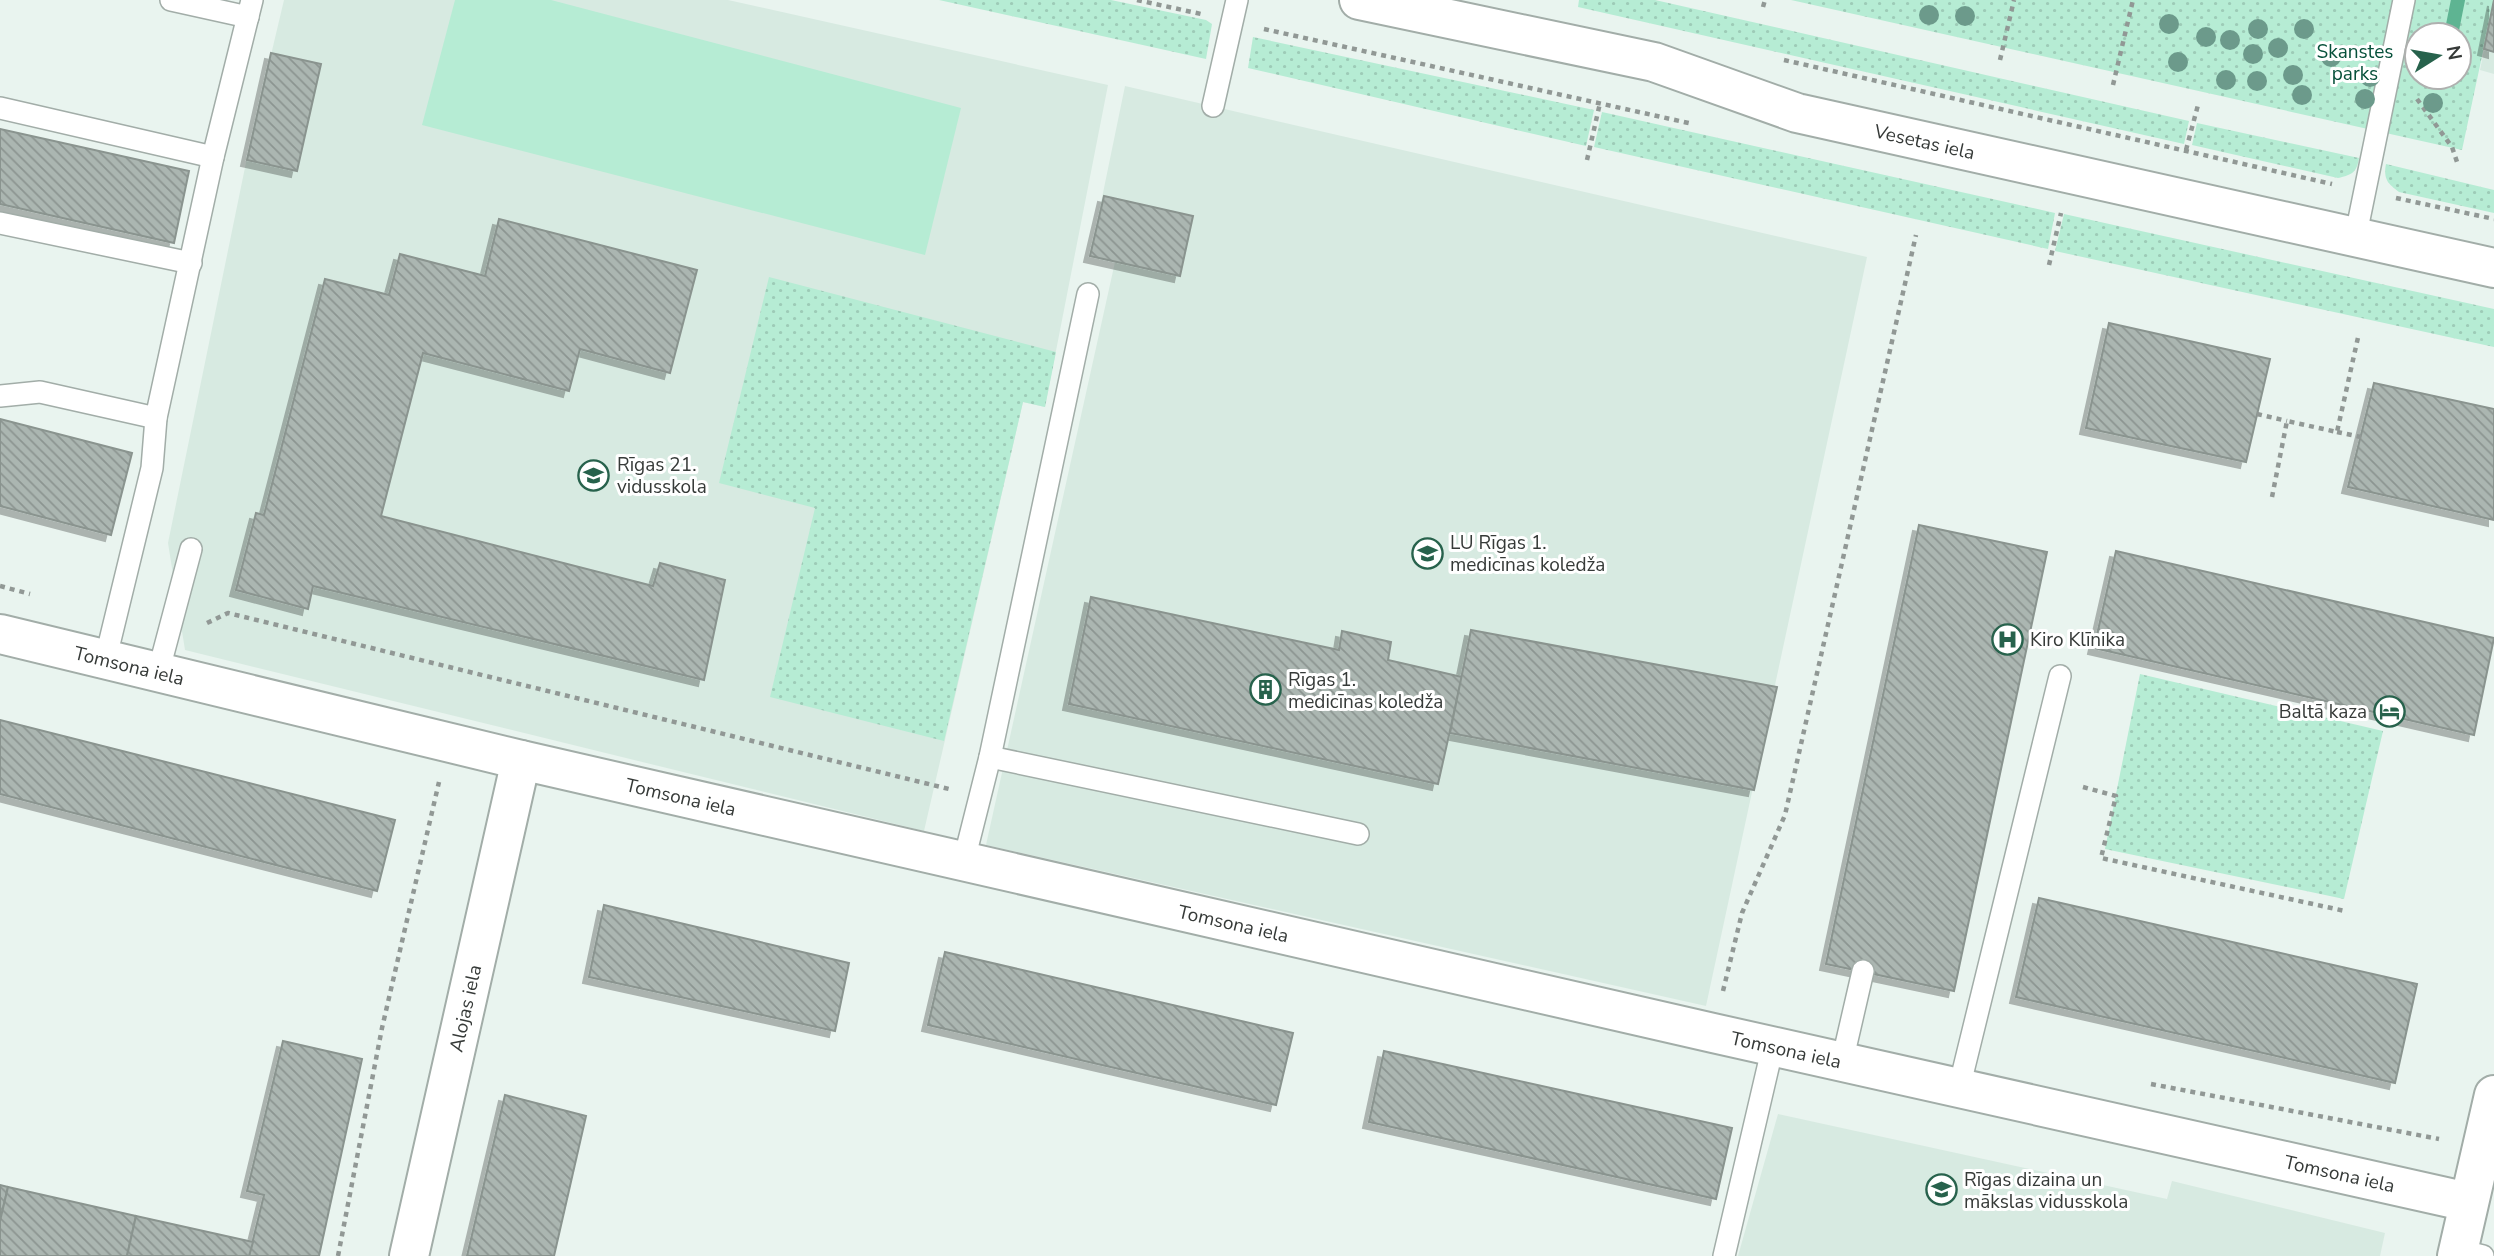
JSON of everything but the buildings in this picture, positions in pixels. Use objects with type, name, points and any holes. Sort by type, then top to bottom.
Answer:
[{"type":"street","name":"Vesetas iela","points":[[1359,0],[1429,8],[1654,62],[1797,113],[2494,268]]},
{"type":"street","name":"Tomsona iela","points":[[0,634],[448,744],[1713,1033],[2468,1202]]},
{"type":"street","name":"Alojas iela","points":[[409,1256],[521,760]]},
{"type":"street","points":[[2466,1254],[2468,1202],[2494,1095]]},
{"type":"lane","points":[[105,661],[152,468],[156,418],[213,157],[250,8],[171,0]]},
{"type":"lane","points":[[1213,106],[1237,0]]},
{"type":"lane","points":[[2356,239],[2404,0]]},
{"type":"lane","points":[[0,108],[213,157]]},
{"type":"lane","points":[[0,223],[191,263]]},
{"type":"lane","points":[[964,860],[990,757],[1088,294]]},
{"type":"lane","points":[[0,396],[40,392],[156,418]]},
{"type":"lane","points":[[158,673],[191,549]]},
{"type":"lane","points":[[1959,1088],[2060,676]]},
{"type":"lane","points":[[990,757],[1358,834]]},
{"type":"lane","points":[[1842,1062],[1863,971]]},
{"type":"lane","points":[[1724,1256],[1773,1046]]},
{"type":"path","points":[[1763,7],[1765,0]]},
{"type":"path","points":[[2000,60],[2014,0]]},
{"type":"path","points":[[2113,85],[2133,0]]},
{"type":"path","points":[[1779,59],[2494,219]]},
{"type":"path","points":[[2389,71],[2417,99],[2452,147],[2456,162]]},
{"type":"path","points":[[1587,160],[1600,103]]},
{"type":"path","points":[[2186,150],[2198,105]]},
{"type":"path","points":[[2049,265],[2062,208]]},
{"type":"path","points":[[1713,1033],[1742,913],[1785,815],[1916,235]]},
{"type":"path","points":[[2337,432],[2359,333]]},
{"type":"path","points":[[2257,414],[2361,437]]},
{"type":"path","points":[[2272,498],[2287,421]]},
{"type":"path","points":[[0,586],[38,596]]},
{"type":"path","points":[[171,630],[187,632],[228,613],[980,797]]},
{"type":"path","points":[[338,1256],[382,1028],[448,744]]},
{"type":"path","points":[[2083,787],[2116,796],[2101,858],[2345,911]]},
{"type":"path","points":[[2143,1083],[2440,1139]]},
{"type":"shaded area","name":"Rīgas 21. vidusskola","points":[[284,0],[728,0],[1108,85],[1045,407],[1023,402],[924,831],[185,650],[168,543],[249,148]]},
{"type":"shaded area","points":[[2494,0],[2494,74],[2480,70]]},
{"type":"shaded area","name":"LU Rīgas 1. medicīnas koledža","points":[[1125,86],[1867,257],[1706,1006],[986,845],[1115,262],[1090,256]]},
{"type":"shaded area","name":"Rīgas dizaina un mākslas vidusskola","points":[[1778,1114],[2167,1199],[2172,1181],[2385,1233],[2380,1256],[1738,1256]]},
{"type":"green space","points":[[455,0],[551,0],[961,108],[925,255],[422,125]]},
{"type":"green space","points":[[939,0],[1111,0],[1206,20],[1212,24],[1206,59]]},
{"type":"green space","points":[[1579,0],[1655,0],[2189,121],[2184,144],[1578,7]]},
{"type":"green space","name":"Skanstes parks","points":[[1791,0],[2494,0],[2462,150]]},
{"type":"green space","points":[[1253,37],[1594,110],[1586,146],[1248,68]]},
{"type":"green space","points":[[1602,112],[2055,213],[2048,249],[1594,147]]},
{"type":"green space","points":[[2197,123],[2359,158],[2358,163],[2353,172],[2338,178],[2192,145]]},
{"type":"green space","points":[[2386,164],[2494,190],[2494,213],[2399,192],[2387,181]]},
{"type":"green space","points":[[2064,214],[2494,309],[2494,347],[2055,251]]},
{"type":"green space","points":[[769,277],[1056,352],[1045,407],[1023,402],[944,741],[770,697],[815,508],[719,483]]},
{"type":"green space","points":[[2140,674],[2383,731],[2344,899],[2105,849]]},
{"type":"waterway","points":[[2454,21],[2458,0]]},
{"type":"place","name":"Rīgas 21. vidusskola","points":[[594,475]]},
{"type":"place","name":"LU Rīgas 1. medicīnas koledža","points":[[1427,553]]},
{"type":"place","name":"Kiro Klīnika","points":[[2007,639]]},
{"type":"place","name":"Rīgas 1. medicīnas koledža","points":[[1265,690]]},
{"type":"place","name":"Baltā kaza","points":[[2390,711]]},
{"type":"place","name":"Rīgas dizaina un mākslas vidusskola","points":[[1941,1190]]}]
